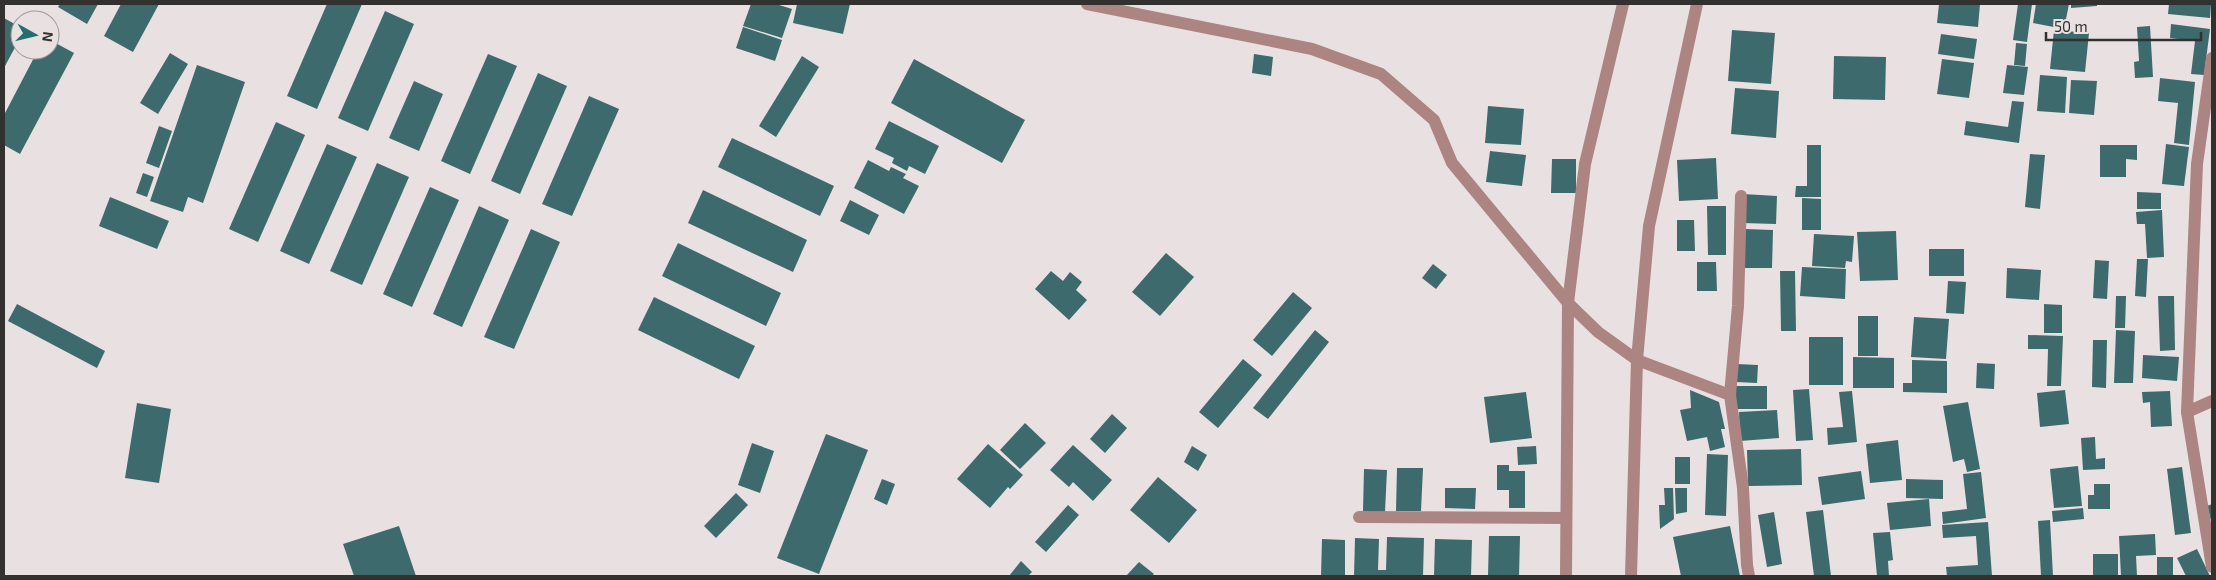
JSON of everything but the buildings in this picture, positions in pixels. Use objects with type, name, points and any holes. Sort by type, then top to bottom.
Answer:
[{"type":"street","points":[[1087,4],[1312,49],[1381,74],[1434,120],[1452,163],[1568,302],[1598,332],[1637,360],[1730,395]]},
{"type":"street","points":[[1566,576],[1568,302],[1585,164],[1622,4]]},
{"type":"street","points":[[1631,576],[1637,360],[1649,226],[1697,4]]},
{"type":"street","points":[[2212,58],[2197,164],[2187,412],[2212,567]]},
{"type":"street","points":[[1740,196],[1738,306],[1730,395],[1743,488],[1747,565],[1750,576]]},
{"type":"street","points":[[2187,412],[2212,401]]},
{"type":"street","points":[[1359,517],[1566,518]]}]
